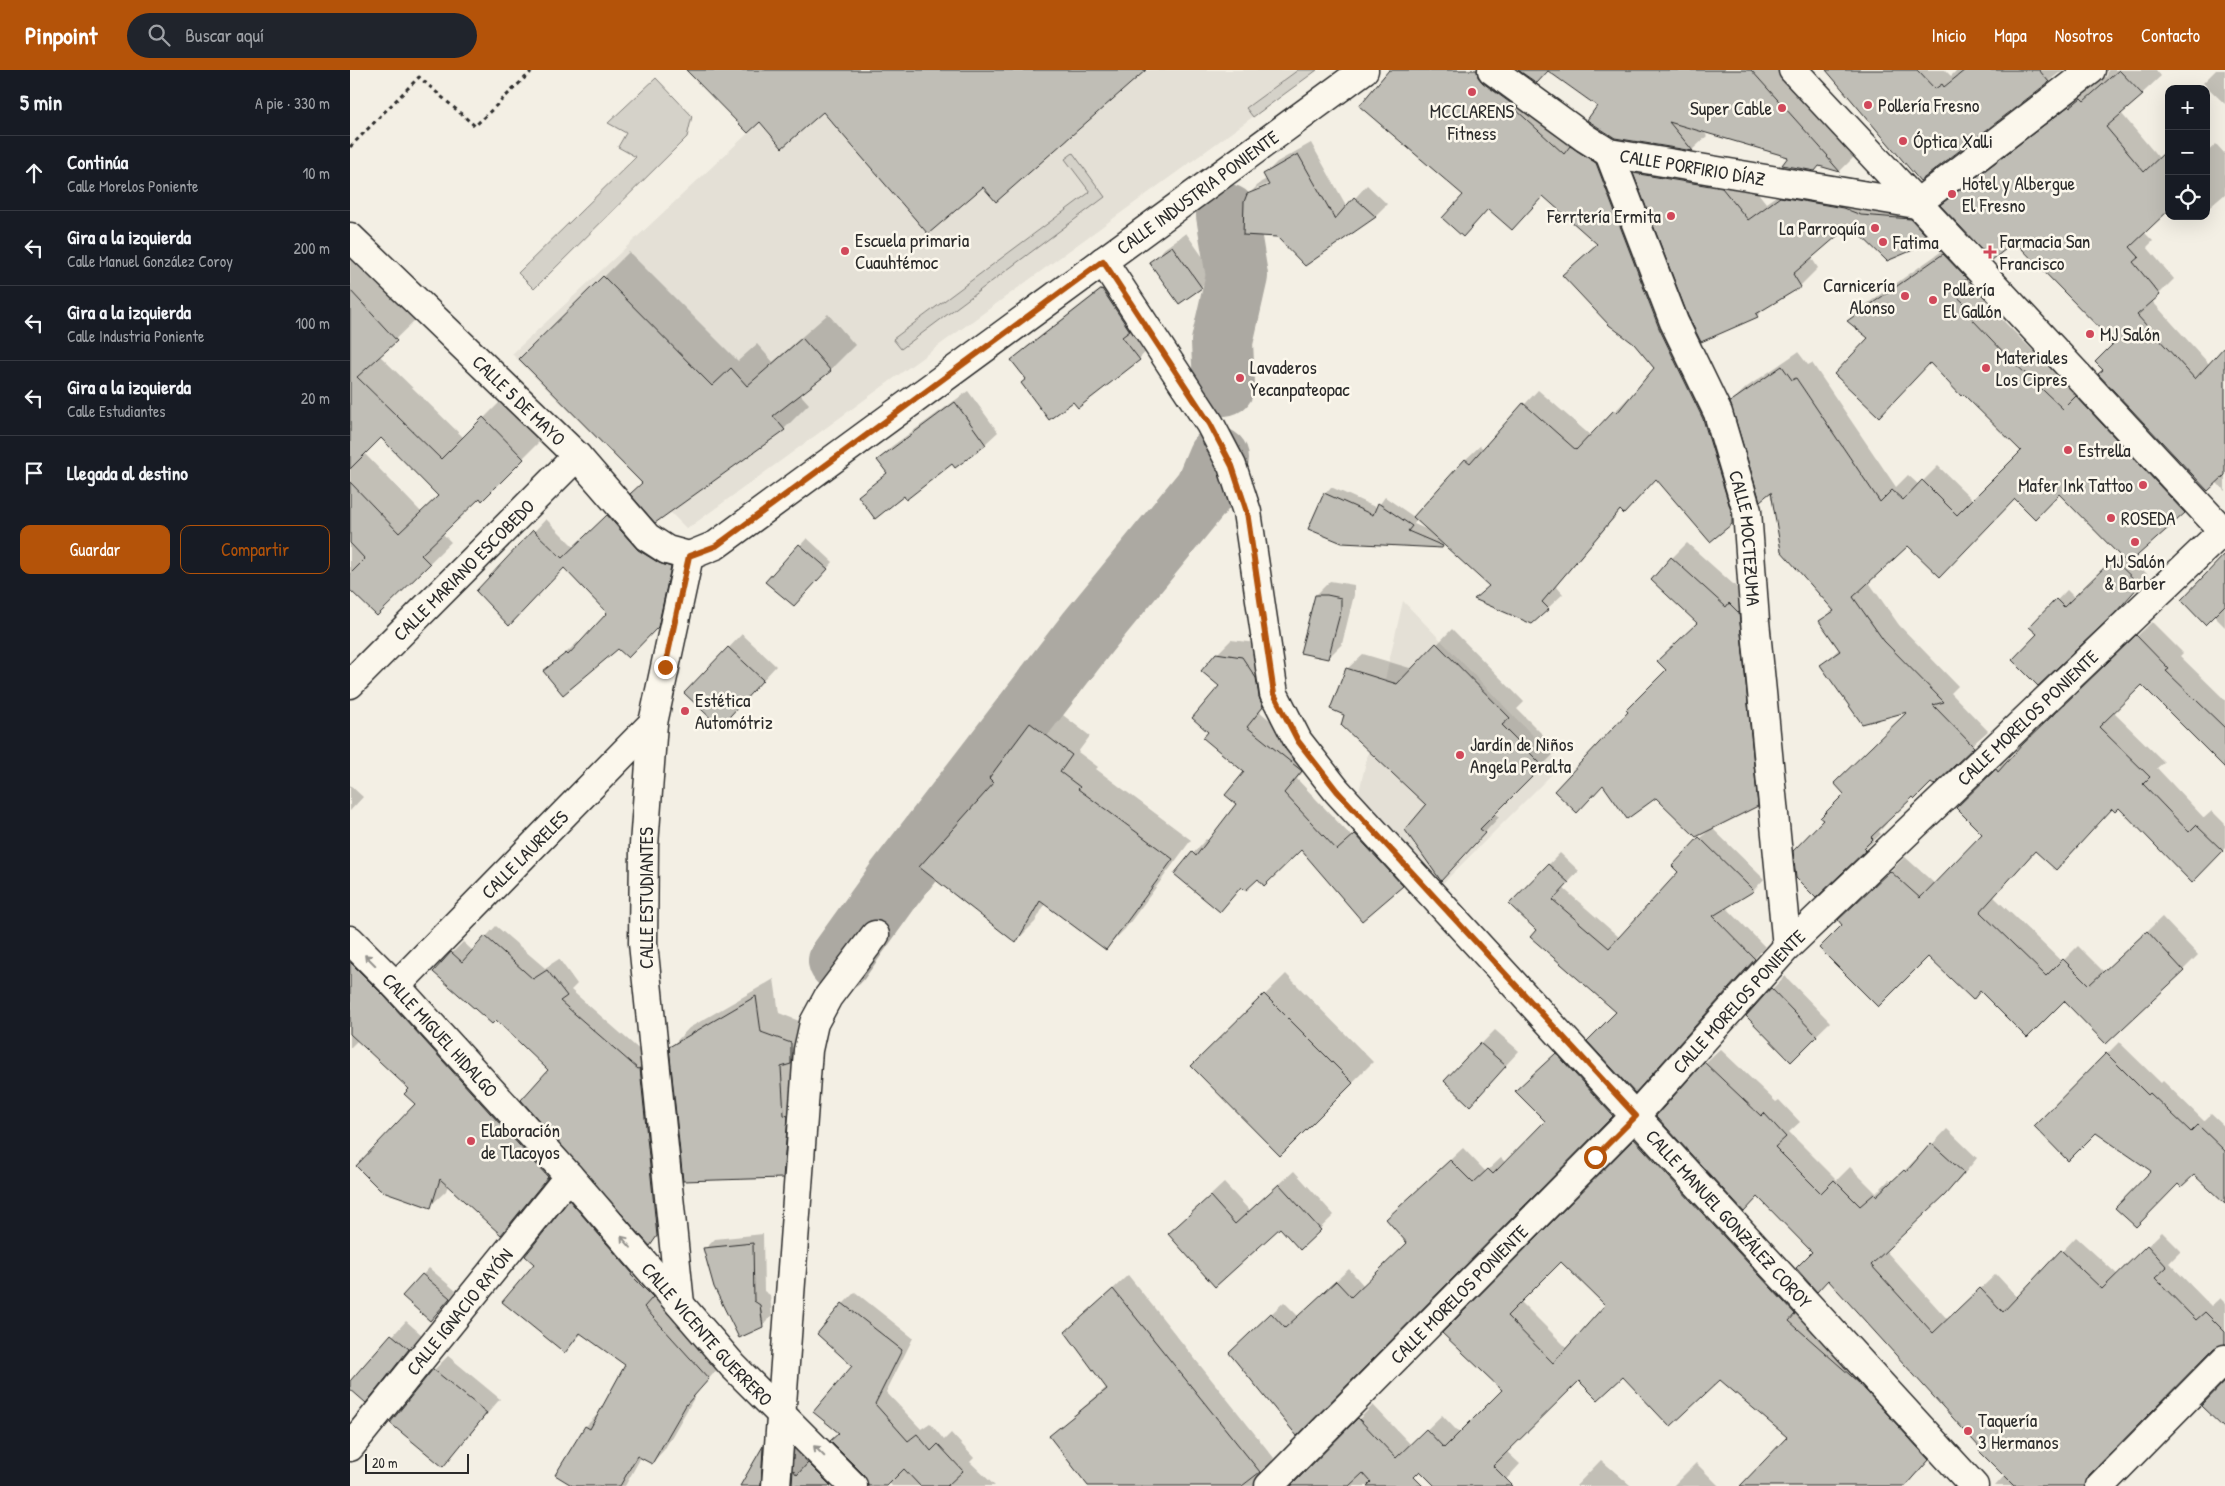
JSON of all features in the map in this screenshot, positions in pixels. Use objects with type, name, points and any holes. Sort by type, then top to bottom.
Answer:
[{"type":"street","name":"CALLE INDUSTRIA PONIENTE","points":[[689,556],[716,546],[1364,70]]},
{"type":"street","name":"CALLE PORFIRIO DÍAZ","points":[[1492,70],[1608,153],[1916,204]]},
{"type":"street","points":[[1794,70],[1916,204],[2224,531]]},
{"type":"street","points":[[1916,204],[2091,70]]},
{"type":"street","name":"CALLE MOCTEZUMA","points":[[1608,153],[1674,322],[1718,413],[1747,511],[1755,621],[1787,947]]},
{"type":"street","name":"CALLE 5 DE MAYO","points":[[350,237],[577,456],[647,537],[667,550],[689,556]]},
{"type":"street","name":"CALLE MANUEL GONZÁLEZ COROY","points":[[1103,261],[1210,424],[1232,466],[1247,512],[1274,694],[1298,741],[1337,791],[1974,1486]]},
{"type":"street","name":"CALLE MARIANO ESCOBEDO","points":[[350,684],[577,456]]},
{"type":"street","name":"CALLE MORELOS PONIENTE","points":[[1268,1486],[1636,1116],[1787,947],[2224,531]]},
{"type":"street","name":"CALLE ESTUDIANTES","points":[[680,1304],[643,943],[644,845],[653,723],[689,556]]},
{"type":"street","name":"CALLE LAURELES","points":[[396,986],[653,723]]},
{"type":"street","points":[[776,1486],[776,1464],[782,1414],[808,1050],[814,1023],[828,998],[875,935]]},
{"type":"street","name":"CALLE MIGUEL HIDALGO","points":[[350,940],[396,986],[569,1176]]},
{"type":"street","name":"CALLE VICENTE GUERRERO","points":[[569,1176],[733,1366],[854,1486]]},
{"type":"street","name":"CALLE IGNACIO RAYÓN","points":[[350,1447],[569,1176]]},
{"type":"street","points":[[2100,1486],[2225,1360]]},
{"type":"path","points":[[350,147],[420,77],[475,126],[532,70]]},
{"type":"shaded area","name":"Escuela primaria Cuauhtémoc","points":[[871,70],[1317,70],[687,529],[512,354],[760,122],[782,148]]},
{"type":"shaded area","points":[[1298,70],[1317,70],[1253,117],[1246,108]]},
{"type":"shaded area","points":[[656,78],[692,116],[687,137],[534,289],[518,273],[636,157],[618,147],[626,133],[608,123]]},
{"type":"shaded area","points":[[1073,153],[1105,197],[901,349],[893,339],[1090,192],[1065,159]]},
{"type":"shaded area","name":"Jardín de Niños Angela Peralta","points":[[1403,601],[1561,765],[1435,891],[1356,805]]},
{"type":"building","points":[[686,70],[1146,70],[996,202],[983,187],[928,234],[823,112],[782,148],[760,122],[748,133]]},
{"type":"building","points":[[1389,70],[1477,70],[1478,77],[1483,83],[1516,107],[1514,108],[1564,154],[1570,146],[1596,163],[1659,328],[1703,419],[1732,514],[1732,524],[1710,542],[1656,479],[1624,514],[1620,510],[1542,602],[1549,609],[1532,624],[1474,599],[1489,586],[1413,517],[1465,459],[1470,463],[1523,403],[1576,450],[1614,410],[1617,413],[1654,368],[1634,344],[1609,325],[1562,275],[1597,244],[1543,196],[1512,230],[1488,209],[1463,237],[1442,218],[1463,195],[1359,106]]},
{"type":"building","points":[[1518,70],[1751,70],[1840,172],[1819,166],[1815,171],[1782,165],[1788,157],[1669,122],[1693,151],[1615,138],[1587,120],[1597,106],[1548,71],[1537,83]]},
{"type":"building","points":[[1826,70],[1917,70],[1935,89],[1942,84],[1944,87],[1965,70],[2039,70],[2049,82],[1920,181]]},
{"type":"building","points":[[2119,70],[2143,95],[2106,127],[2144,172],[2165,152],[2165,214],[2130,247],[2139,257],[2133,262],[2160,295],[2137,315],[2195,379],[2225,346],[2225,475],[2208,491],[2098,374],[2103,370],[2095,362],[2114,343],[2015,242],[1992,260],[1940,205],[2069,106],[2081,98],[2084,101]]},
{"type":"building","points":[[1298,154],[1335,219],[1354,197],[1376,217],[1305,266],[1277,237],[1243,235],[1244,202],[1247,194],[1269,185],[1263,174]]},
{"type":"building","points":[[1633,173],[1722,188],[1748,220],[1780,197],[1843,208],[1861,215],[1911,219],[1932,242],[1887,261],[1850,225],[1793,274],[1801,287],[1756,314],[1758,317],[1701,342],[1688,316]]},
{"type":"building","points":[[1172,246],[1202,288],[1179,304],[1149,262]]},
{"type":"building","points":[[1943,254],[1967,279],[1951,291],[1976,314],[1972,319],[2008,357],[2063,409],[2076,396],[2185,513],[2128,564],[2059,494],[2035,519],[2015,499],[1940,577],[1908,546],[1853,597],[1884,641],[1944,702],[1933,705],[1974,747],[1934,785],[1931,783],[1915,799],[1913,797],[1871,837],[1873,839],[1864,848],[1866,850],[1816,898],[1796,878],[1793,851],[1823,820],[1820,818],[1844,794],[1834,783],[1907,712],[1862,724],[1820,665],[1840,651],[1819,621],[1834,611],[1781,551],[1771,492],[1760,501],[1730,402],[1782,366],[1792,380],[1796,378],[1880,502],[1892,490],[1903,500],[1922,480],[1957,515],[2021,451],[1963,394],[1961,396],[1930,363],[1879,417],[1834,374],[1868,338],[1847,321]]},
{"type":"building","points":[[603,276],[712,386],[731,368],[747,386],[802,338],[831,371],[773,416],[785,430],[655,523],[630,494],[642,483],[519,359]]},
{"type":"building","points":[[1102,289],[1130,331],[1122,337],[1140,360],[1078,408],[1073,402],[1049,420],[1021,383],[1026,379],[1011,360]]},
{"type":"building","points":[[350,290],[397,341],[357,377],[441,459],[483,417],[524,459],[482,501],[480,498],[421,555],[430,564],[377,616],[350,590],[350,574],[365,559],[350,543],[350,482],[399,533],[438,496],[381,438],[350,469]]},
{"type":"building","points":[[955,402],[986,445],[955,468],[952,464],[906,500],[904,496],[875,519],[858,496],[887,473],[877,460]]},
{"type":"building","points":[[1324,493],[1373,515],[1378,503],[1412,526],[1408,531],[1443,546],[1442,548],[1342,543],[1308,529]]},
{"type":"building","points":[[607,515],[638,550],[659,563],[671,567],[658,627],[628,658],[618,649],[563,695],[543,671],[566,653],[568,655],[607,613],[564,568],[509,626],[476,591],[533,530],[562,558]]},
{"type":"building","points":[[799,544],[828,569],[794,606],[765,582]]},
{"type":"building","points":[[2225,554],[2225,605],[2205,625],[2181,600]]},
{"type":"building","points":[[1671,557],[1726,607],[1729,603],[1739,613],[1758,806],[1696,837],[1656,798],[1627,819],[1603,785],[1577,813],[1554,791],[1628,712],[1626,710],[1666,670],[1657,661],[1697,623],[1651,580]]},
{"type":"building","points":[[2113,559],[2140,585],[2115,613],[2038,686],[2012,660],[2037,634],[2029,627],[2056,599],[2064,607]]},
{"type":"building","points":[[1315,595],[1341,598],[1341,610],[1328,659],[1300,653]]},
{"type":"building","points":[[2136,635],[2169,669],[2166,671],[2225,728],[2225,768],[2142,685],[2099,727],[2150,777],[2143,784],[2189,832],[2196,825],[2223,851],[2192,883],[2119,808],[2115,812],[2112,809],[2056,870],[2035,851],[1980,912],[2046,976],[2063,959],[2089,985],[2147,931],[2184,971],[2106,1044],[2064,1001],[2027,1038],[1980,991],[1973,1000],[1928,957],[1878,1007],[1819,948],[1842,925],[1838,920],[1890,871],[1920,898],[1982,834],[1956,808],[1996,769],[1998,772],[2022,745]]},
{"type":"building","name":"Jardín de Niños Angela Peralta","points":[[1436,643],[1510,718],[1502,725],[1543,766],[1480,829],[1485,833],[1441,881],[1405,830],[1426,805],[1341,725],[1344,715],[1330,709],[1346,668],[1397,684]]},
{"type":"building","points":[[728,647],[763,680],[720,727],[684,693]]},
{"type":"building","points":[[1216,653],[1242,657],[1256,678],[1259,697],[1263,707],[1247,727],[1302,771],[1284,793],[1337,850],[1355,834],[1403,886],[1362,921],[1301,850],[1264,886],[1258,879],[1245,891],[1241,887],[1220,912],[1174,874],[1192,852],[1196,856],[1236,804],[1225,795],[1244,772],[1203,738],[1208,732],[1192,718],[1219,686],[1201,671]]},
{"type":"building","points":[[1030,723],[1072,755],[1060,772],[1080,787],[1078,789],[1173,859],[1106,950],[1040,901],[1016,943],[919,867],[994,783],[989,778]]},
{"type":"building","points":[[1699,837],[1754,891],[1713,916],[1755,959],[1635,1093],[1587,1041],[1616,1012],[1530,937],[1536,930],[1509,904],[1548,864],[1569,883],[1553,900],[1609,948],[1678,872],[1672,866]]},
{"type":"building","points":[[485,936],[533,979],[547,970],[567,996],[560,1001],[638,1069],[640,1068],[657,1236],[650,1246],[521,1100],[548,1070],[496,1020],[492,1024],[433,972],[451,952],[462,962]]},
{"type":"building","points":[[350,962],[385,997],[548,1177],[501,1235],[440,1179],[431,1208],[380,1190],[356,1166],[415,1104],[404,1094],[409,1089],[350,1034]]},
{"type":"building","points":[[1771,988],[1817,1036],[1791,1062],[1746,1016]]},
{"type":"building","points":[[1264,994],[1353,1083],[1280,1156],[1191,1066]]},
{"type":"building","points":[[756,996],[761,1032],[791,1043],[791,1064],[781,1067],[784,1115],[788,1116],[783,1178],[683,1181],[669,1047]]},
{"type":"building","points":[[1480,1043],[1506,1066],[1470,1106],[1444,1081]]},
{"type":"building","points":[[1556,1053],[1613,1116],[1297,1436],[1229,1353],[1271,1313],[1285,1328],[1336,1281],[1351,1297],[1407,1243],[1386,1219],[1450,1160],[1473,1183],[1488,1169],[1493,1174],[1545,1121],[1515,1091]]},
{"type":"building","points":[[2106,1053],[2148,1095],[2150,1093],[2191,1132],[2198,1125],[2225,1151],[2225,1204],[2194,1175],[2181,1187],[2178,1184],[2136,1227],[2115,1208],[2151,1171],[2096,1133],[2068,1161],[2034,1126]]},
{"type":"building","points":[[1704,1062],[1761,1116],[1764,1113],[1786,1137],[1775,1147],[1821,1193],[1834,1180],[1860,1206],[1874,1194],[1876,1196],[1904,1170],[1906,1172],[1931,1143],[1964,1173],[1945,1195],[1871,1265],[1933,1333],[1980,1288],[2003,1312],[2061,1250],[2102,1289],[2147,1245],[2167,1267],[2155,1278],[2196,1320],[2205,1312],[2225,1332],[2225,1344],[2214,1348],[2089,1475],[2085,1486],[2014,1486],[1979,1451],[1981,1449],[1828,1280],[1817,1292],[1796,1268],[1812,1252],[1758,1197],[1744,1212],[1656,1116]]},
{"type":"building","points":[[1634,1139],[1795,1314],[1789,1321],[1859,1383],[1929,1460],[1906,1486],[1740,1486],[1787,1437],[1720,1380],[1670,1427],[1623,1377],[1598,1400],[1579,1381],[1493,1466],[1513,1486],[1435,1486],[1420,1471],[1414,1477],[1423,1486],[1367,1486],[1371,1482],[1363,1473],[1349,1486],[1291,1486],[1358,1418],[1396,1458],[1426,1429],[1444,1448],[1502,1390],[1442,1333]],"holes":[[[1561,1262],[1605,1305],[1553,1363],[1507,1316]]]},
{"type":"building","points":[[1279,1184],[1321,1230],[1300,1250],[1280,1228],[1215,1287],[1168,1234],[1210,1196],[1235,1224]]},
{"type":"building","points":[[569,1200],[632,1273],[631,1275],[653,1297],[644,1307],[709,1379],[686,1405],[652,1464],[637,1456],[620,1486],[573,1486],[555,1475],[585,1426],[590,1429],[625,1365],[580,1333],[565,1353],[502,1302],[534,1264],[525,1256]]},
{"type":"building","points":[[753,1243],[754,1301],[760,1305],[763,1327],[739,1338],[714,1287],[703,1248]]},
{"type":"building","points":[[422,1274],[450,1298],[430,1321],[402,1296]]},
{"type":"building","points":[[1113,1289],[1260,1472],[1242,1486],[1088,1486],[1049,1436],[1107,1389],[1065,1332]]},
{"type":"building","points":[[842,1303],[902,1350],[875,1404],[908,1441],[917,1434],[931,1451],[938,1444],[963,1471],[947,1486],[920,1486],[904,1469],[887,1486],[868,1486],[864,1475],[830,1441],[839,1433],[813,1412],[852,1366],[817,1334]]},
{"type":"building","points":[[391,1334],[409,1349],[366,1403],[350,1389],[350,1381]]},
{"type":"building","points":[[433,1369],[487,1413],[443,1467],[390,1423]]},
{"type":"building","points":[[2225,1381],[2225,1429],[2201,1406]]},
{"type":"building","points":[[763,1446],[761,1486],[740,1486]]},
{"type":"building","points":[[808,1463],[831,1486],[792,1486],[793,1470],[797,1475]]},
{"type":"waterway","points":[[1224,385],[1222,342],[1237,276],[1227,215]]},
{"type":"waterway","points":[[839,961],[895,883],[1088,632],[1205,489],[1218,458]]},
{"type":"waterway","points":[[791,1464],[793,1486]]},
{"type":"place","name":"MCCLARENS Fitness","points":[[1472,92]]},
{"type":"place","name":"Pollería Fresno","points":[[1868,105]]},
{"type":"place","name":"Super Cable","points":[[1782,108]]},
{"type":"place","name":"Óptica Xalli","points":[[1903,141]]},
{"type":"place","name":"Hotel y Albergue El Fresno","points":[[1952,194]]},
{"type":"place","name":"Ferrtería Ermita","points":[[1671,216]]},
{"type":"place","name":"La Parroquía","points":[[1875,228]]},
{"type":"place","name":"Fatima","points":[[1883,242]]},
{"type":"place","name":"Escuela primaria Cuauhtémoc","points":[[845,251]]},
{"type":"place","name":"Farmacia San Francisco","points":[[1990,252]]},
{"type":"place","name":"Carnicería Alonso","points":[[1905,296]]},
{"type":"place","name":"Pollería El Gallón","points":[[1933,300]]},
{"type":"place","name":"MJ Salón","points":[[2090,334]]},
{"type":"place","name":"Materiales Los Cipres","points":[[1986,368]]},
{"type":"place","name":"Lavaderos Yecanpateopac","points":[[1240,378]]},
{"type":"place","name":"Estrella","points":[[2068,450]]},
{"type":"place","name":"Mafer Ink Tattoo","points":[[2143,485]]},
{"type":"place","name":"ROSEDA","points":[[2111,518]]},
{"type":"place","name":"MJ Salón & Barber","points":[[2135,542]]},
{"type":"place","name":"Estética Automótriz","points":[[685,711]]},
{"type":"place","name":"Jardín de Niños Angela Peralta","points":[[1460,755]]},
{"type":"place","name":"Elaboración de Tlacoyos","points":[[471,1141]]},
{"type":"place","name":"Taquería 3 Hermanos","points":[[1968,1431]]},
{"type":"route","points":[[665,667],[689,556],[716,546],[1103,261],[1210,424],[1232,466],[1247,512],[1274,694],[1298,741],[1337,791],[1636,1116],[1595,1157]]}]
